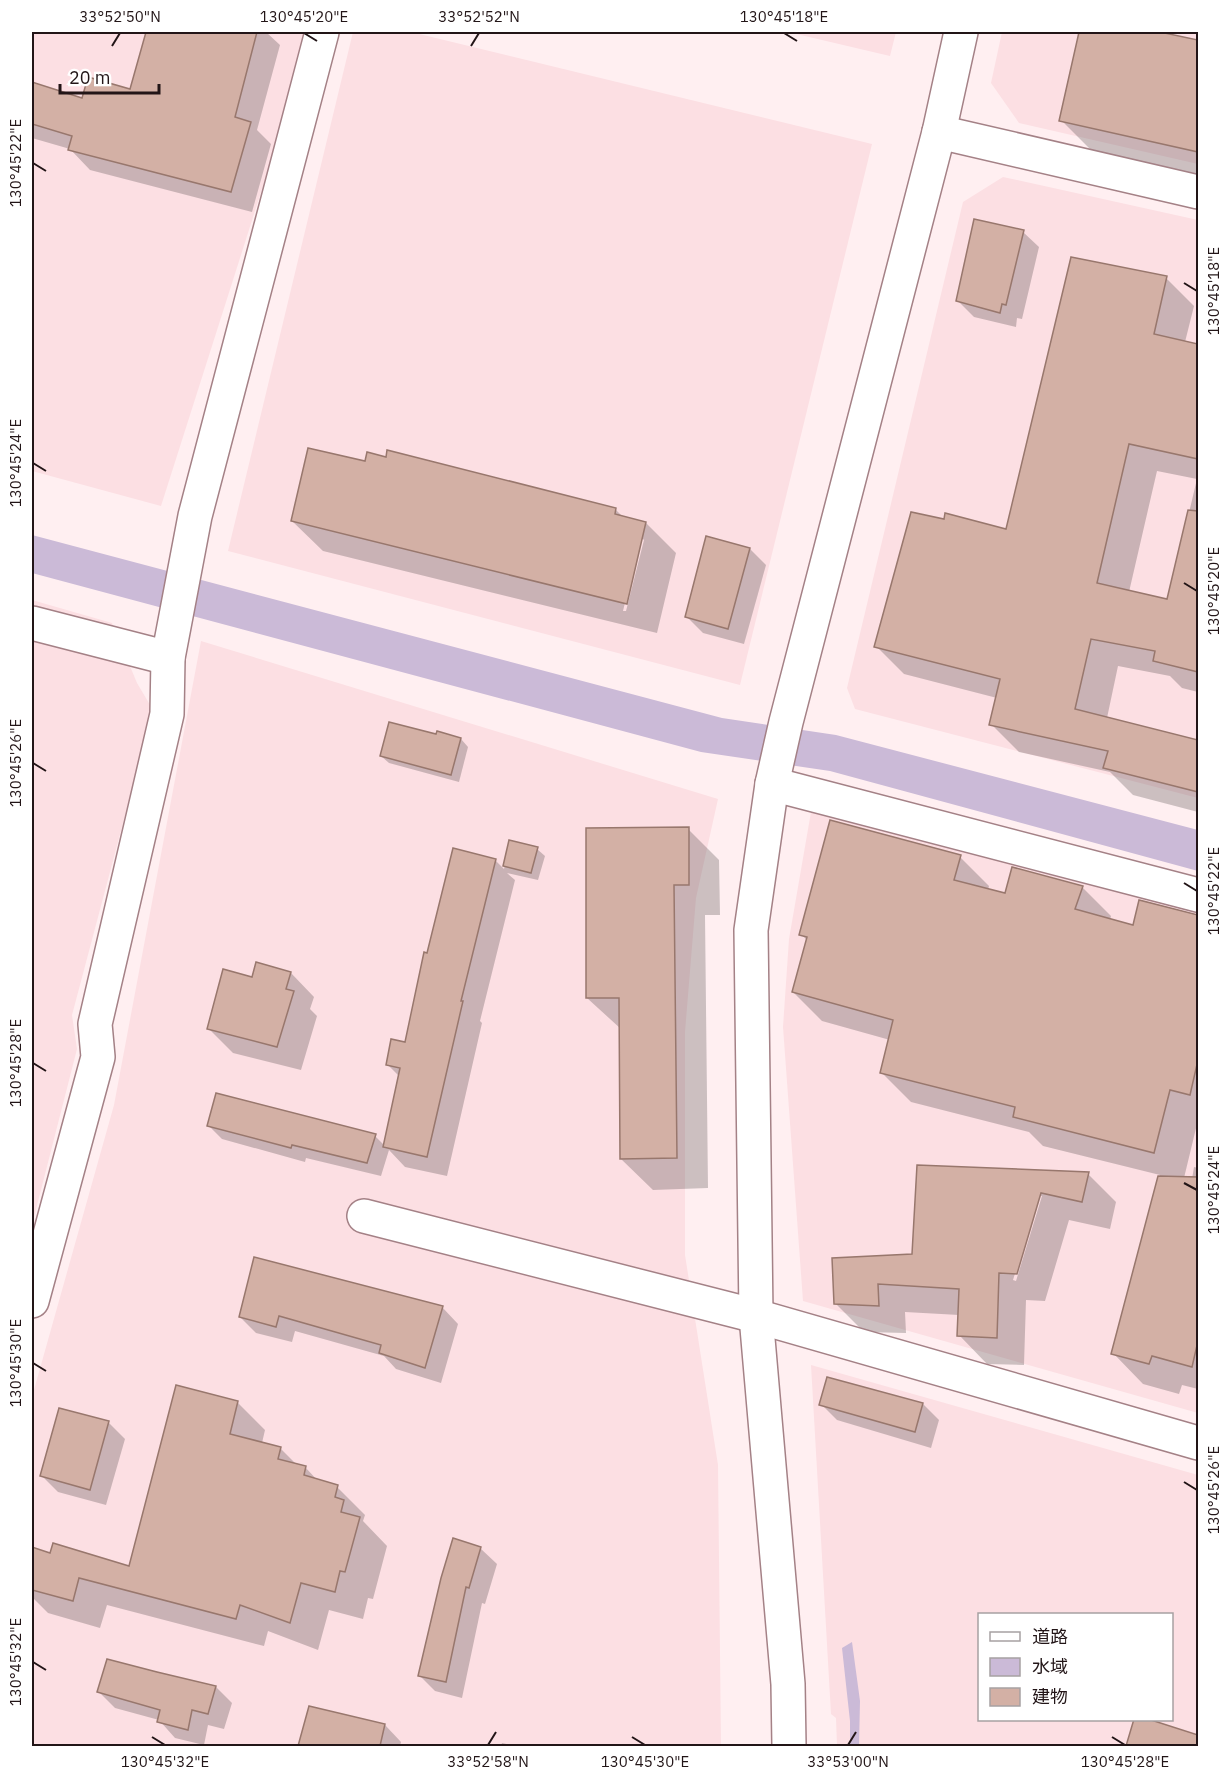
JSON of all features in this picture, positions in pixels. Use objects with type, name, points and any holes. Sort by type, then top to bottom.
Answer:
[{"type":"street","points":[[32,1300],[98,1057],[94,1024],[167,714],[168,658],[195,516],[322,32]]},
{"type":"street","points":[[789,1746],[788,1684],[756,1316],[751,930],[774,775],[786,722],[939,132],[961,32]]},
{"type":"street","points":[[939,132],[1198,192]]},
{"type":"street","points":[[32,623],[168,658]]},
{"type":"street","points":[[774,775],[1198,895]]},
{"type":"street","points":[[364,1216],[756,1316],[1198,1443]]},
{"type":"shaded area","points":[[32,32],[306,32],[284,120],[161,506],[32,471]]},
{"type":"shaded area","points":[[353,32],[411,32],[872,144],[740,685],[228,551]]},
{"type":"shaded area","points":[[788,32],[896,32],[890,56]]},
{"type":"shaded area","points":[[1002,32],[1198,32],[1198,164],[1019,123],[991,83]]},
{"type":"shaded area","points":[[1003,177],[1198,220],[1198,798],[855,709],[847,688],[963,202]]},
{"type":"shaded area","points":[[32,600],[112,623],[137,683],[153,710],[72,1015],[77,1049],[32,1225]]},
{"type":"shaded area","points":[[201,641],[718,799],[696,898],[685,1032],[685,1255],[718,1465],[721,1746],[32,1746],[32,1397],[114,1105]]},
{"type":"shaded area","points":[[811,812],[1198,913],[1198,1413],[803,1301],[783,1027],[789,939]]},
{"type":"shaded area","points":[[811,1365],[1198,1475],[1198,1746],[837,1746],[836,1718],[831,1714]]},
{"type":"water","points":[[32,535],[722,718],[836,735],[1198,830],[1198,871],[830,771],[701,752],[32,573]]},
{"type":"water","points":[[852,1642],[860,1701],[859,1746],[850,1746],[850,1721],[842,1648]]},
{"type":"building","points":[[146,32],[257,32],[235,117],[251,122],[231,192],[68,150],[72,136],[32,124],[32,82],[82,98],[88,77],[130,89]]},
{"type":"building","points":[[1079,32],[1160,32],[1198,40],[1198,152],[1059,121]]},
{"type":"building","points":[[974,219],[1024,230],[1006,305],[1002,304],[1000,313],[956,301]]},
{"type":"building","points":[[1071,257],[1167,276],[1154,334],[1198,344],[1198,459],[1129,444],[1097,583],[1167,599],[1188,510],[1198,511],[1198,672],[1153,661],[1155,651],[1091,639],[1075,709],[1198,740],[1198,792],[1103,768],[1108,751],[989,725],[1000,679],[874,647],[911,512],[944,519],[945,513],[1006,529]]},
{"type":"building","points":[[308,448],[365,461],[367,452],[386,457],[387,450],[616,508],[615,514],[646,522],[627,604],[291,521]]},
{"type":"building","points":[[706,536],[750,548],[728,629],[685,617]]},
{"type":"building","points":[[389,722],[461,738],[451,775],[380,756]]},
{"type":"building","points":[[830,820],[961,855],[954,880],[1005,893],[1012,867],[1083,886],[1075,909],[1133,925],[1139,900],[1198,915],[1198,1060],[1190,1095],[1170,1090],[1154,1153],[1013,1117],[1015,1107],[880,1073],[893,1020],[792,992],[807,937],[799,935]]},
{"type":"building","points":[[689,827],[689,885],[674,885],[677,1158],[620,1159],[619,998],[586,998],[586,828]]},
{"type":"building","points":[[509,840],[538,847],[531,873],[503,866]]},
{"type":"building","points":[[453,848],[496,859],[461,1001],[463,1001],[427,1157],[383,1147],[400,1068],[386,1065],[391,1039],[405,1042],[424,952],[427,953]]},
{"type":"building","points":[[256,962],[291,972],[286,989],[294,991],[277,1047],[207,1029],[223,969],[252,977]]},
{"type":"building","points":[[216,1093],[376,1134],[367,1163],[292,1145],[291,1148],[207,1126]]},
{"type":"building","points":[[917,1165],[1089,1172],[1082,1202],[1041,1193],[1017,1274],[999,1273],[997,1338],[957,1336],[959,1289],[878,1284],[879,1306],[834,1304],[832,1258],[912,1254]]},
{"type":"building","points":[[1158,1176],[1198,1177],[1198,1341],[1192,1367],[1152,1356],[1149,1364],[1111,1354]]},
{"type":"building","points":[[254,1257],[443,1306],[425,1368],[379,1353],[381,1345],[279,1316],[276,1327],[239,1317]]},
{"type":"building","points":[[827,1377],[923,1403],[915,1432],[819,1405]]},
{"type":"building","points":[[176,1385],[238,1401],[230,1434],[281,1447],[278,1459],[306,1466],[304,1475],[338,1485],[335,1497],[344,1500],[341,1512],[360,1517],[345,1572],[340,1571],[335,1592],[301,1583],[290,1623],[240,1605],[236,1619],[79,1578],[73,1601],[32,1590],[32,1547],[50,1553],[53,1543],[129,1566]]},
{"type":"building","points":[[59,1408],[109,1421],[90,1490],[40,1476]]},
{"type":"building","points":[[453,1538],[481,1547],[469,1588],[466,1587],[446,1682],[418,1676]]},
{"type":"building","points":[[107,1659],[216,1686],[208,1714],[192,1710],[188,1730],[157,1722],[160,1710],[97,1692]]},
{"type":"building","points":[[309,1706],[385,1724],[380,1746],[298,1746]]},
{"type":"building","points":[[1133,1721],[1154,1721],[1198,1735],[1198,1746],[1126,1746]]}]
